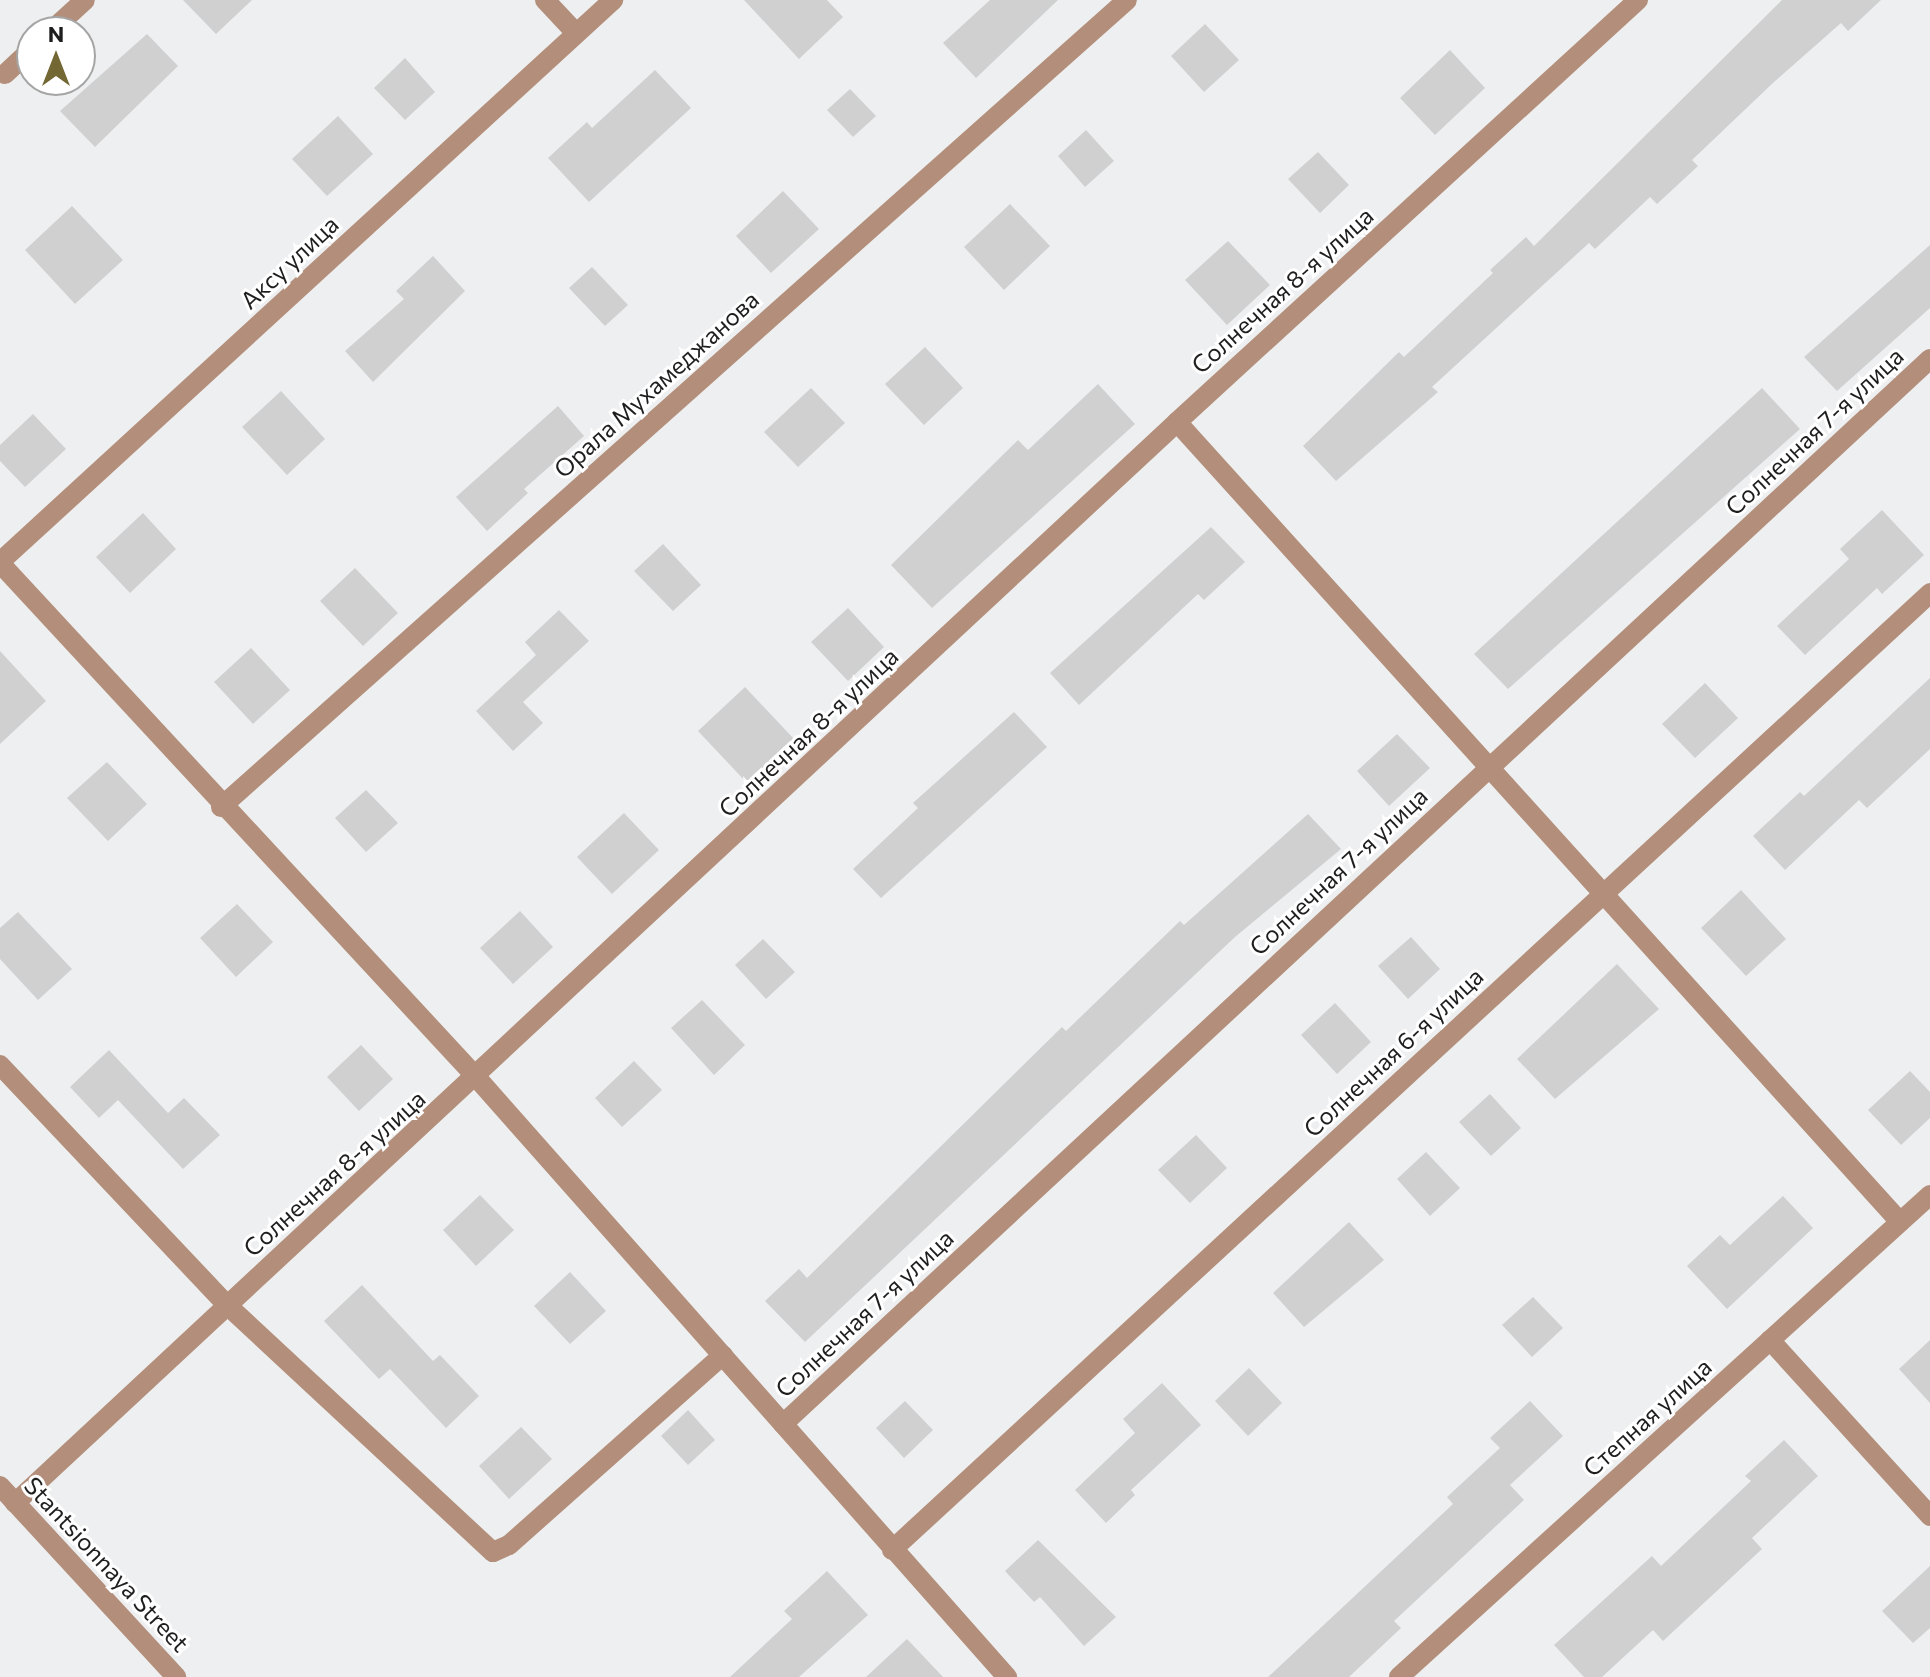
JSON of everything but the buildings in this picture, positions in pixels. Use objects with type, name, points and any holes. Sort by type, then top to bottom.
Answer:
[{"type":"street","points":[[68,16],[85,0]]},
{"type":"street","points":[[545,0],[576,33]]},
{"type":"street","name":"Аксу улица","points":[[0,562],[613,0]]},
{"type":"street","name":"Орала Мухамеджанова","points":[[221,807],[1127,0]]},
{"type":"street","name":"Солнечная 8-я улица","points":[[15,1503],[477,1078],[1177,422],[1638,0]]},
{"type":"street","points":[[5,74],[16,64]]},
{"type":"street","name":"Солнечная 7-я улица","points":[[783,1424],[1930,359]]},
{"type":"street","points":[[1177,422],[1900,1222]]},
{"type":"street","points":[[0,562],[221,807],[477,1078],[1007,1677]]},
{"type":"street","name":"Солнечная 6-я улица","points":[[892,1550],[1930,593]]},
{"type":"street","points":[[0,1065],[227,1305],[493,1552],[509,1545],[723,1355]]},
{"type":"street","name":"Степная улица","points":[[1399,1677],[1930,1195]]},
{"type":"street","points":[[1770,1340],[1930,1516]]},
{"type":"street","name":"Stantsionnaya Street","points":[[0,1486],[176,1677]]}]
